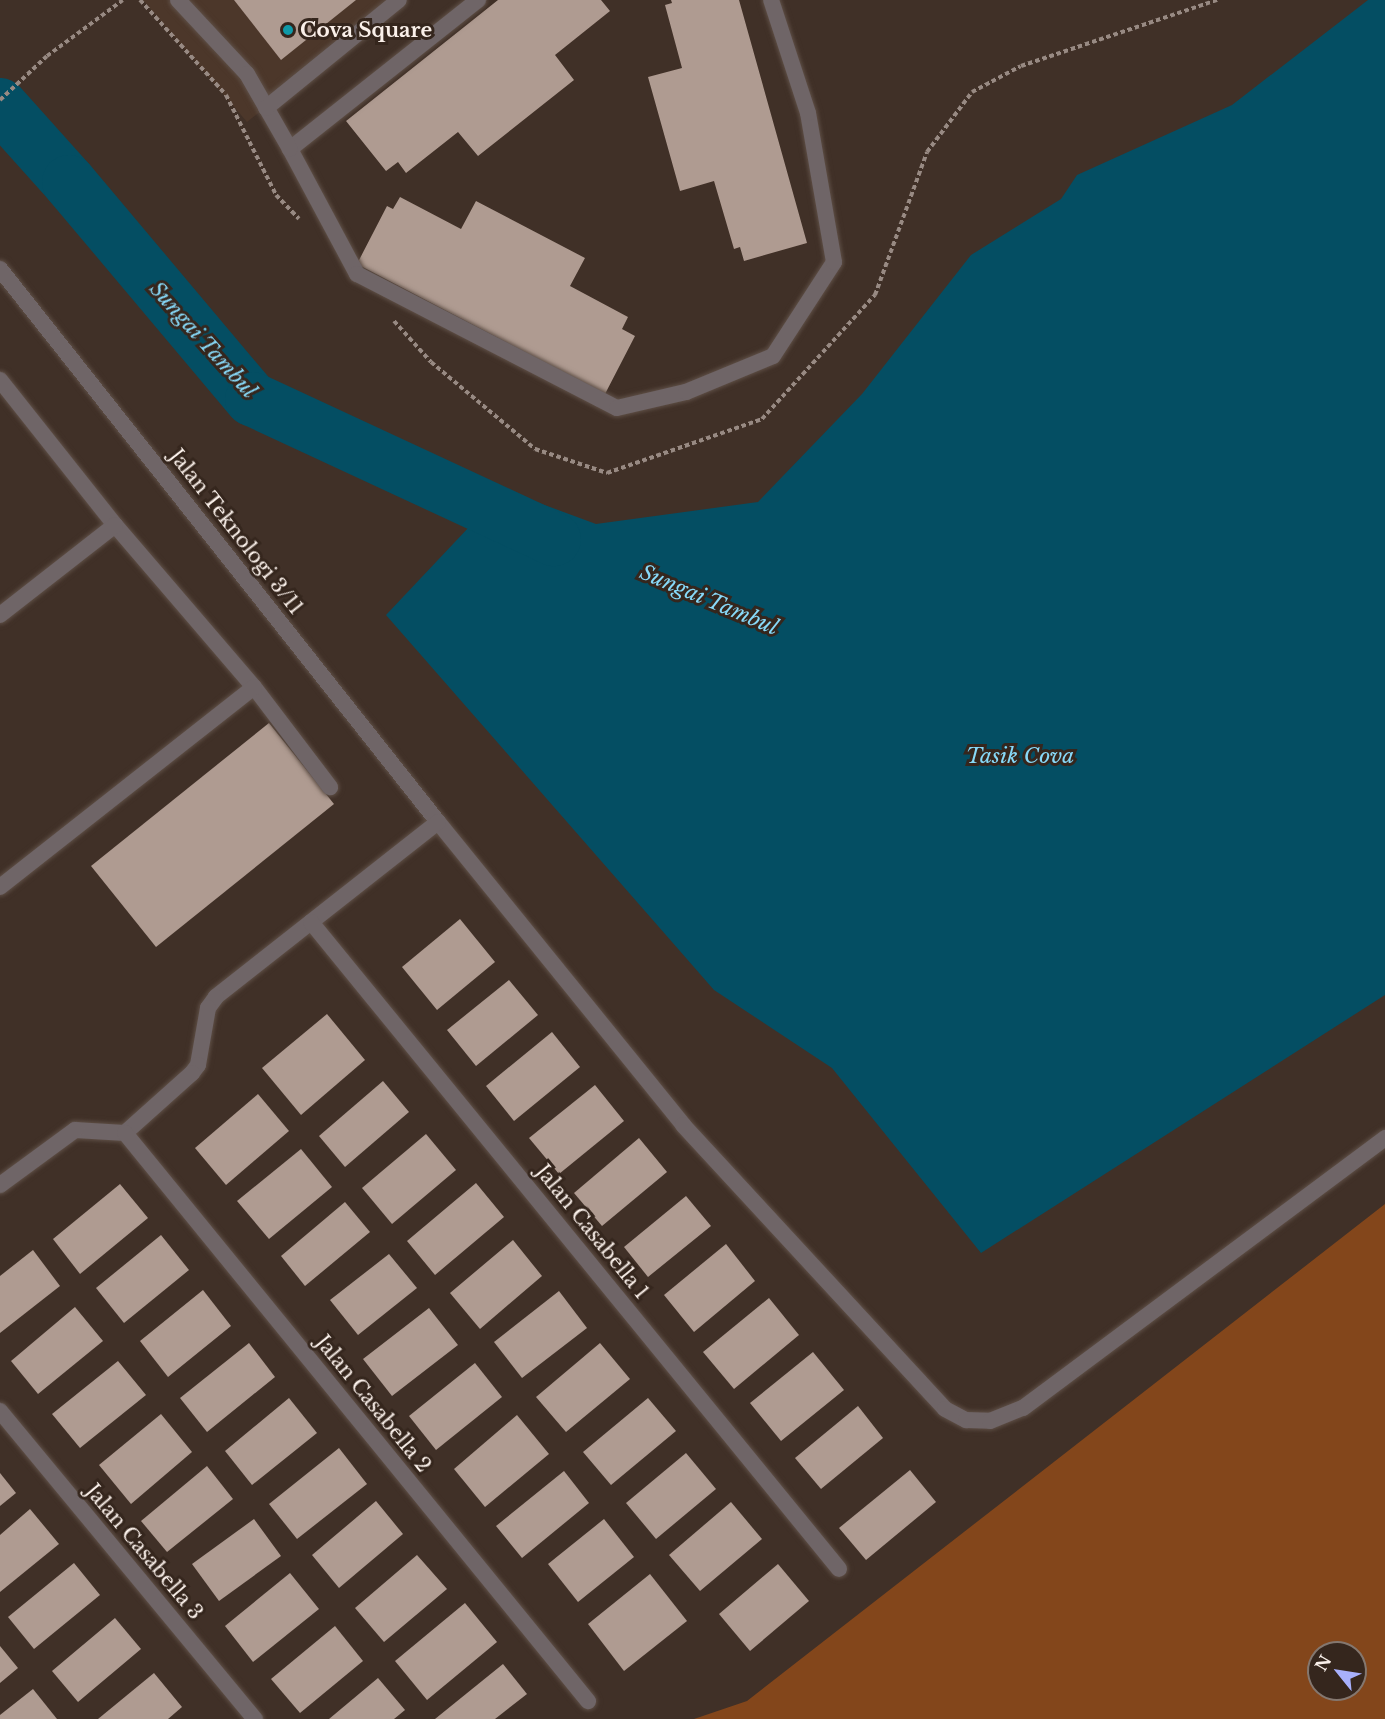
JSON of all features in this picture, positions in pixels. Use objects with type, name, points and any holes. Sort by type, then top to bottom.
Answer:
[{"type":"street","points":[[178,0],[247,74],[357,274],[617,408],[686,392],[773,356],[834,262],[808,113],[771,0]]},
{"type":"street","points":[[266,108],[399,0]]},
{"type":"street","points":[[290,149],[478,0]]},
{"type":"street","name":"Jalan Teknologi 3/11","points":[[0,269],[438,822],[683,1125],[945,1409],[966,1419],[990,1421],[1023,1408],[1385,1138]]},
{"type":"street","points":[[0,380],[115,525],[254,687],[330,787]]},
{"type":"street","points":[[0,615],[115,525]]},
{"type":"street","points":[[0,887],[254,687]]},
{"type":"street","points":[[0,1185],[75,1130],[125,1133],[198,1065],[208,1008],[216,997],[438,822]]},
{"type":"street","name":"Jalan Casabella 1","points":[[311,922],[839,1569]]},
{"type":"street","name":"Jalan Casabella 2","points":[[125,1133],[588,1701]]},
{"type":"street","name":"Jalan Casabella 3","points":[[0,1411],[255,1719]]},
{"type":"path","points":[[0,100],[47,57],[123,0]]},
{"type":"path","points":[[140,0],[226,95],[276,195],[301,221]]},
{"type":"path","points":[[390,318],[431,362],[535,449],[608,473],[762,419],[875,295],[927,152],[972,92],[1021,66],[1217,0]]},
{"type":"shaded area","points":[[143,0],[400,0],[247,122]]},
{"type":"shaded area","points":[[1385,1204],[1385,1719],[694,1719],[747,1701]]},
{"type":"water","name":"Tasik Cova","points":[[1368,0],[1385,0],[1385,995],[981,1253],[832,1068],[714,990],[386,615],[504,490],[596,524],[758,502],[862,394],[971,255],[1061,199],[1077,175],[1232,105]]},
{"type":"building","name":"Cova Square","points":[[234,0],[356,0],[281,60]]},
{"type":"building","points":[[498,0],[601,0],[610,11],[555,55],[574,80],[478,156],[458,132],[406,173],[398,162],[386,171],[346,121]]},
{"type":"building","points":[[671,0],[739,0],[807,243],[744,261],[740,247],[734,249],[714,181],[680,191],[648,77],[682,68],[665,5],[672,3]]},
{"type":"building","points":[[400,197],[461,229],[476,201],[585,258],[570,286],[628,317],[622,329],[635,336],[605,394],[357,264],[387,206],[393,209]]},
{"type":"building","points":[[269,723],[334,804],[156,947],[91,866]]},
{"type":"building","points":[[460,919],[495,962],[437,1010],[402,967]]},
{"type":"building","points":[[509,980],[538,1015],[476,1066],[447,1030]]},
{"type":"building","points":[[327,1014],[365,1060],[301,1115],[262,1068]]},
{"type":"building","points":[[552,1032],[580,1067],[514,1121],[486,1086]]},
{"type":"building","points":[[383,1081],[409,1112],[345,1167],[319,1136]]},
{"type":"building","points":[[595,1085],[624,1121],[559,1174],[529,1138]]},
{"type":"building","points":[[258,1094],[289,1131],[226,1185],[195,1148]]},
{"type":"building","points":[[426,1134],[456,1170],[392,1224],[362,1188]]},
{"type":"building","points":[[639,1138],[667,1172],[602,1226],[574,1193]]},
{"type":"building","points":[[301,1149],[332,1187],[269,1239],[237,1201]]},
{"type":"building","points":[[476,1183],[504,1217],[435,1275],[407,1241]]},
{"type":"building","points":[[120,1184],[148,1218],[80,1274],[53,1239]]},
{"type":"building","points":[[686,1196],[711,1226],[648,1277],[624,1247]]},
{"type":"building","points":[[345,1202],[370,1232],[305,1286],[281,1256]]},
{"type":"building","points":[[161,1235],[189,1270],[124,1323],[96,1288]]},
{"type":"building","points":[[513,1240],[542,1276],[480,1329],[450,1293]]},
{"type":"building","points":[[726,1244],[755,1281],[694,1332],[664,1295]]},
{"type":"building","points":[[33,1250],[60,1286],[0,1333],[0,1276]]},
{"type":"building","points":[[389,1254],[417,1288],[358,1335],[330,1300]]},
{"type":"building","points":[[203,1290],[231,1326],[168,1377],[140,1341]]},
{"type":"building","points":[[559,1291],[587,1328],[522,1378],[494,1342]]},
{"type":"building","points":[[769,1298],[799,1335],[734,1389],[703,1352]]},
{"type":"building","points":[[75,1307],[103,1341],[38,1394],[11,1361]]},
{"type":"building","points":[[429,1308],[458,1345],[392,1396],[363,1359]]},
{"type":"building","points":[[249,1343],[275,1377],[207,1432],[180,1398]]},
{"type":"building","points":[[600,1343],[630,1379],[566,1432],[536,1397]]},
{"type":"building","points":[[813,1352],[844,1390],[781,1441],[750,1403]]},
{"type":"building","points":[[118,1361],[146,1395],[80,1448],[52,1414]]},
{"type":"building","points":[[475,1363],[502,1397],[436,1450],[409,1416]]},
{"type":"building","points":[[289,1398],[317,1433],[252,1485],[225,1451]]},
{"type":"building","points":[[648,1398],[676,1431],[611,1485],[583,1452]]},
{"type":"building","points":[[858,1406],[883,1438],[821,1489],[795,1458]]},
{"type":"building","points":[[161,1414],[192,1452],[131,1504],[99,1465]]},
{"type":"building","points":[[517,1415],[549,1454],[485,1507],[454,1469]]},
{"type":"building","points":[[339,1448],[367,1484],[297,1539],[269,1504]]},
{"type":"building","points":[[686,1453],[716,1489],[656,1539],[626,1503]]},
{"type":"building","points":[[207,1466],[233,1499],[167,1552],[141,1521]]},
{"type":"building","points":[[910,1470],[936,1502],[866,1560],[839,1528]]},
{"type":"building","points":[[564,1471],[589,1503],[522,1558],[496,1526]]},
{"type":"building","points":[[0,1473],[16,1493],[0,1506]]},
{"type":"building","points":[[376,1501],[403,1534],[339,1588],[312,1555]]},
{"type":"building","points":[[731,1502],[762,1539],[700,1591],[669,1555]]},
{"type":"building","points":[[30,1509],[59,1544],[0,1592],[0,1535]]},
{"type":"building","points":[[254,1519],[281,1556],[219,1601],[192,1564]]},
{"type":"building","points":[[604,1519],[634,1557],[578,1602],[548,1564]]},
{"type":"building","points":[[417,1555],[447,1589],[384,1642],[355,1608]]},
{"type":"building","points":[[74,1563],[100,1595],[34,1649],[8,1617]]},
{"type":"building","points":[[778,1564],[809,1601],[750,1651],[719,1614]]},
{"type":"building","points":[[290,1573],[319,1609],[253,1662],[225,1626]]},
{"type":"building","points":[[650,1574],[687,1621],[624,1671],[588,1624]]},
{"type":"building","points":[[465,1603],[497,1642],[427,1700],[395,1661]]},
{"type":"building","points":[[115,1618],[141,1649],[78,1702],[52,1671]]},
{"type":"building","points":[[335,1626],[363,1661],[300,1713],[271,1679]]},
{"type":"building","points":[[0,1646],[18,1668],[0,1683]]},
{"type":"building","points":[[503,1664],[527,1694],[495,1719],[435,1719]]},
{"type":"building","points":[[154,1673],[182,1707],[168,1719],[98,1719]]},
{"type":"building","points":[[378,1678],[405,1710],[394,1719],[329,1719]]},
{"type":"building","points":[[33,1689],[57,1719],[0,1719],[0,1715]]},
{"type":"waterway","name":"Sungai Tambul","points":[[0,105],[69,182],[252,399],[554,539]]},
{"type":"place","name":"Cova Square","points":[[288,30]]}]
